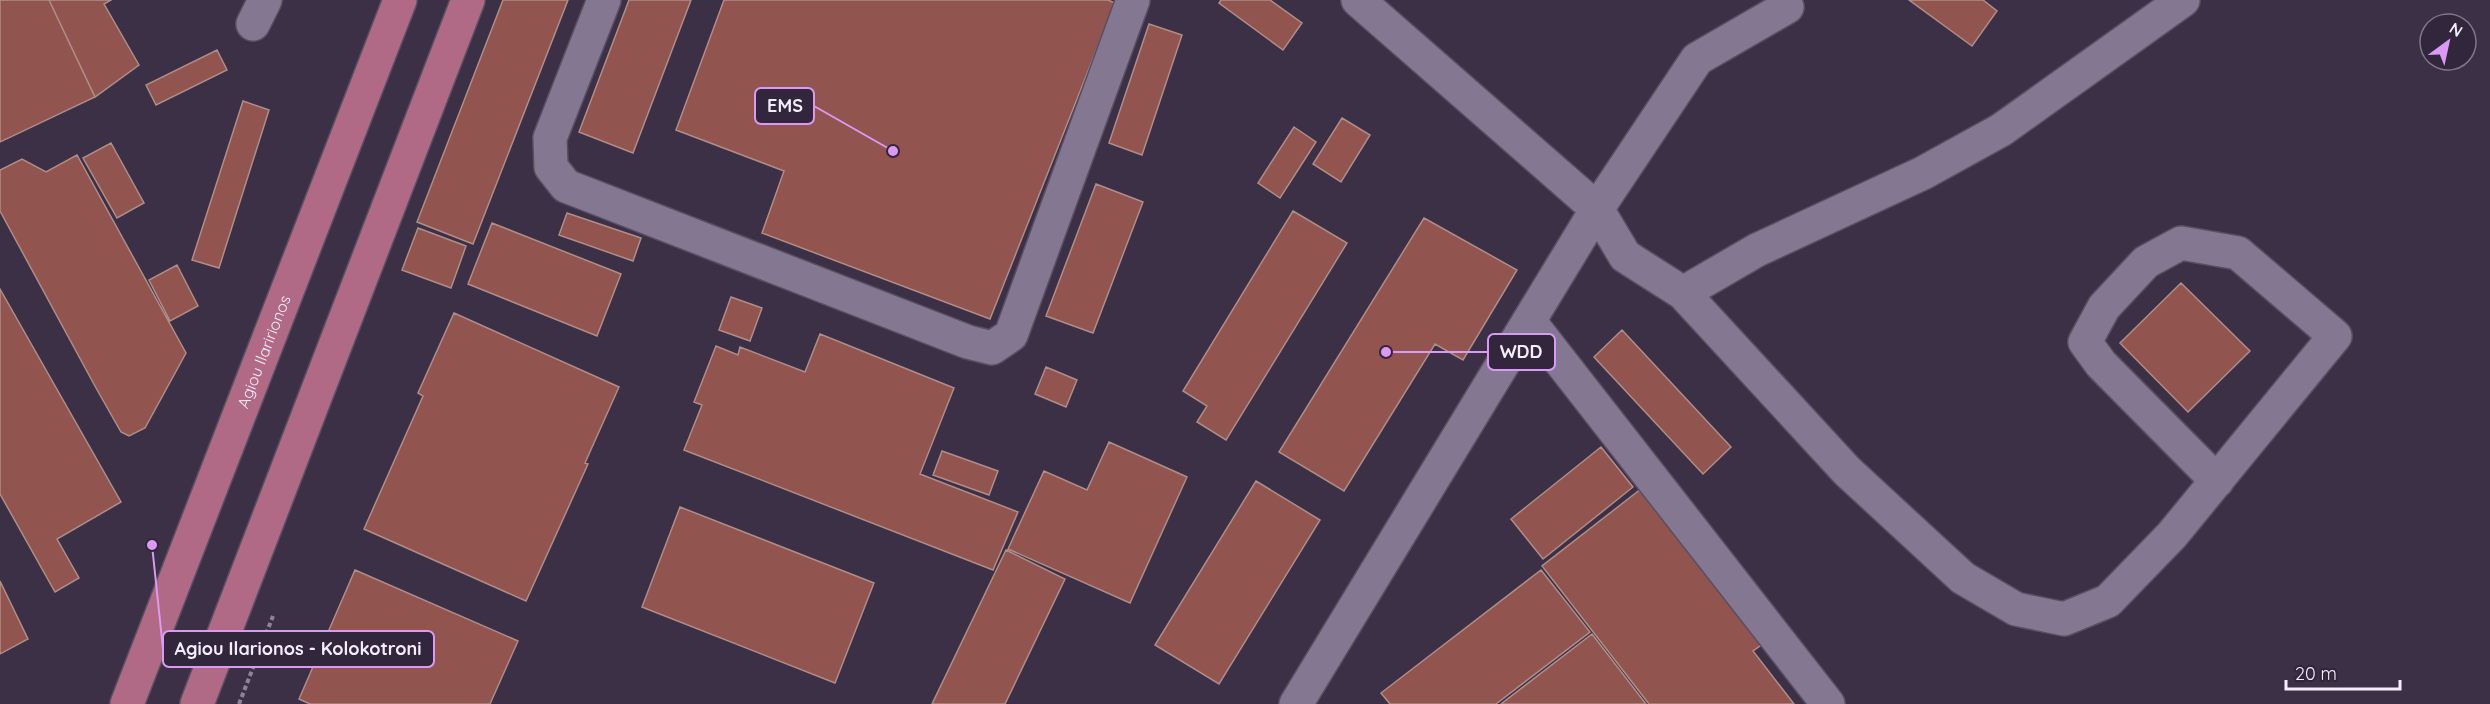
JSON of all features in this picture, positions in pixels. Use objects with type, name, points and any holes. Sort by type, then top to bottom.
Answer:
[{"type":"main road","name":"Agiou Ilaririonos","points":[[128,704],[400,0]]},
{"type":"main road","points":[[197,704],[468,0]]},
{"type":"street","points":[[604,0],[550,138],[551,167],[566,186],[968,342],[992,348],[1011,335],[1133,0]]},
{"type":"street","points":[[1358,0],[1597,208],[1625,256],[1683,293],[1847,471],[1963,578],[2016,609],[2064,619],[2108,601],[2172,535],[2217,481],[2335,336],[2238,253],[2181,243],[2146,262],[2104,307],[2085,342],[2101,364],[2217,481]]},
{"type":"street","points":[[1683,293],[1757,250],[1923,173],[2001,130],[2183,0]]},
{"type":"street","points":[[1296,704],[1597,208],[1697,59],[1787,8]]},
{"type":"street","points":[[1528,321],[1828,704]]},
{"type":"building","points":[[0,0],[49,0],[95,97],[0,142]]},
{"type":"building","points":[[49,0],[111,0],[104,4],[139,65],[95,97]]},
{"type":"building","points":[[503,0],[568,0],[473,244],[417,222]]},
{"type":"building","points":[[629,0],[691,0],[633,153],[579,132]]},
{"type":"building","points":[[724,0],[1108,0],[1115,3],[990,319],[762,233],[784,171],[676,130]]},
{"type":"building","points":[[1221,0],[1270,0],[1302,23],[1283,50],[1219,3]]},
{"type":"building","points":[[1909,0],[1983,0],[1997,11],[1972,46]]},
{"type":"building","points":[[1149,24],[1182,35],[1142,155],[1109,143]]},
{"type":"building","points":[[217,50],[227,70],[156,105],[146,85]]},
{"type":"building","points":[[243,101],[269,110],[219,268],[192,260]]},
{"type":"building","points":[[1342,118],[1370,135],[1341,182],[1313,164]]},
{"type":"building","points":[[1294,127],[1316,142],[1280,198],[1258,183]]},
{"type":"building","points":[[111,143],[144,203],[117,218],[83,158]]},
{"type":"building","points":[[77,155],[186,353],[145,428],[129,436],[121,432],[0,211],[0,170],[22,159],[46,172]]},
{"type":"building","points":[[1096,184],[1143,202],[1093,333],[1046,316]]},
{"type":"building","points":[[1293,211],[1347,243],[1226,440],[1197,422],[1207,406],[1183,391]]},
{"type":"building","points":[[567,213],[641,238],[633,261],[559,235]]},
{"type":"building","points":[[1424,218],[1517,270],[1463,360],[1435,344],[1344,491],[1279,452]]},
{"type":"building","points":[[492,223],[621,274],[597,336],[468,284]]},
{"type":"building","points":[[418,228],[466,246],[451,288],[402,270]]},
{"type":"building","points":[[177,265],[198,306],[170,321],[149,280]]},
{"type":"building","points":[[2181,283],[2250,351],[2188,412],[2120,343]]},
{"type":"building","points":[[0,289],[121,502],[57,539],[79,578],[55,592],[0,494]]},
{"type":"building","points":[[731,297],[762,308],[750,341],[719,330]]},
{"type":"building","points":[[454,313],[619,387],[585,463],[588,464],[526,601],[364,529],[423,396],[418,393]]},
{"type":"building","points":[[1622,330],[1731,447],[1703,474],[1594,357]]},
{"type":"building","points":[[820,334],[954,388],[920,474],[1018,512],[993,570],[684,450],[702,405],[694,402],[716,346],[738,355],[740,347],[805,372]]},
{"type":"building","points":[[1046,367],[1077,380],[1066,407],[1035,394]]},
{"type":"building","points":[[1109,442],[1187,477],[1130,603],[1008,549],[1044,471],[1087,490]]},
{"type":"building","points":[[1601,447],[1633,487],[1543,559],[1511,519]]},
{"type":"building","points":[[942,451],[998,471],[989,495],[933,475]]},
{"type":"building","points":[[1256,481],[1320,520],[1219,684],[1155,645]]},
{"type":"building","points":[[1646,485],[1767,641],[1753,651],[1794,704],[1649,704],[1542,566]]},
{"type":"building","points":[[680,507],[874,583],[835,683],[642,607]]},
{"type":"building","points":[[1006,550],[1065,579],[1005,704],[932,704]]},
{"type":"building","points":[[355,570],[518,641],[490,704],[310,704],[299,699]]},
{"type":"building","points":[[1541,570],[1590,632],[1496,704],[1390,704],[1381,693]]},
{"type":"building","points":[[0,581],[28,639],[0,654]]},
{"type":"building","points":[[1592,634],[1646,704],[1501,704]]},
{"type":"place","name":"EMS","points":[[893,151]]},
{"type":"place","name":"WDD","points":[[1386,352]]},
{"type":"place","name":"Agiou Ilarionos - Kolokotroni","points":[[152,545]]}]
